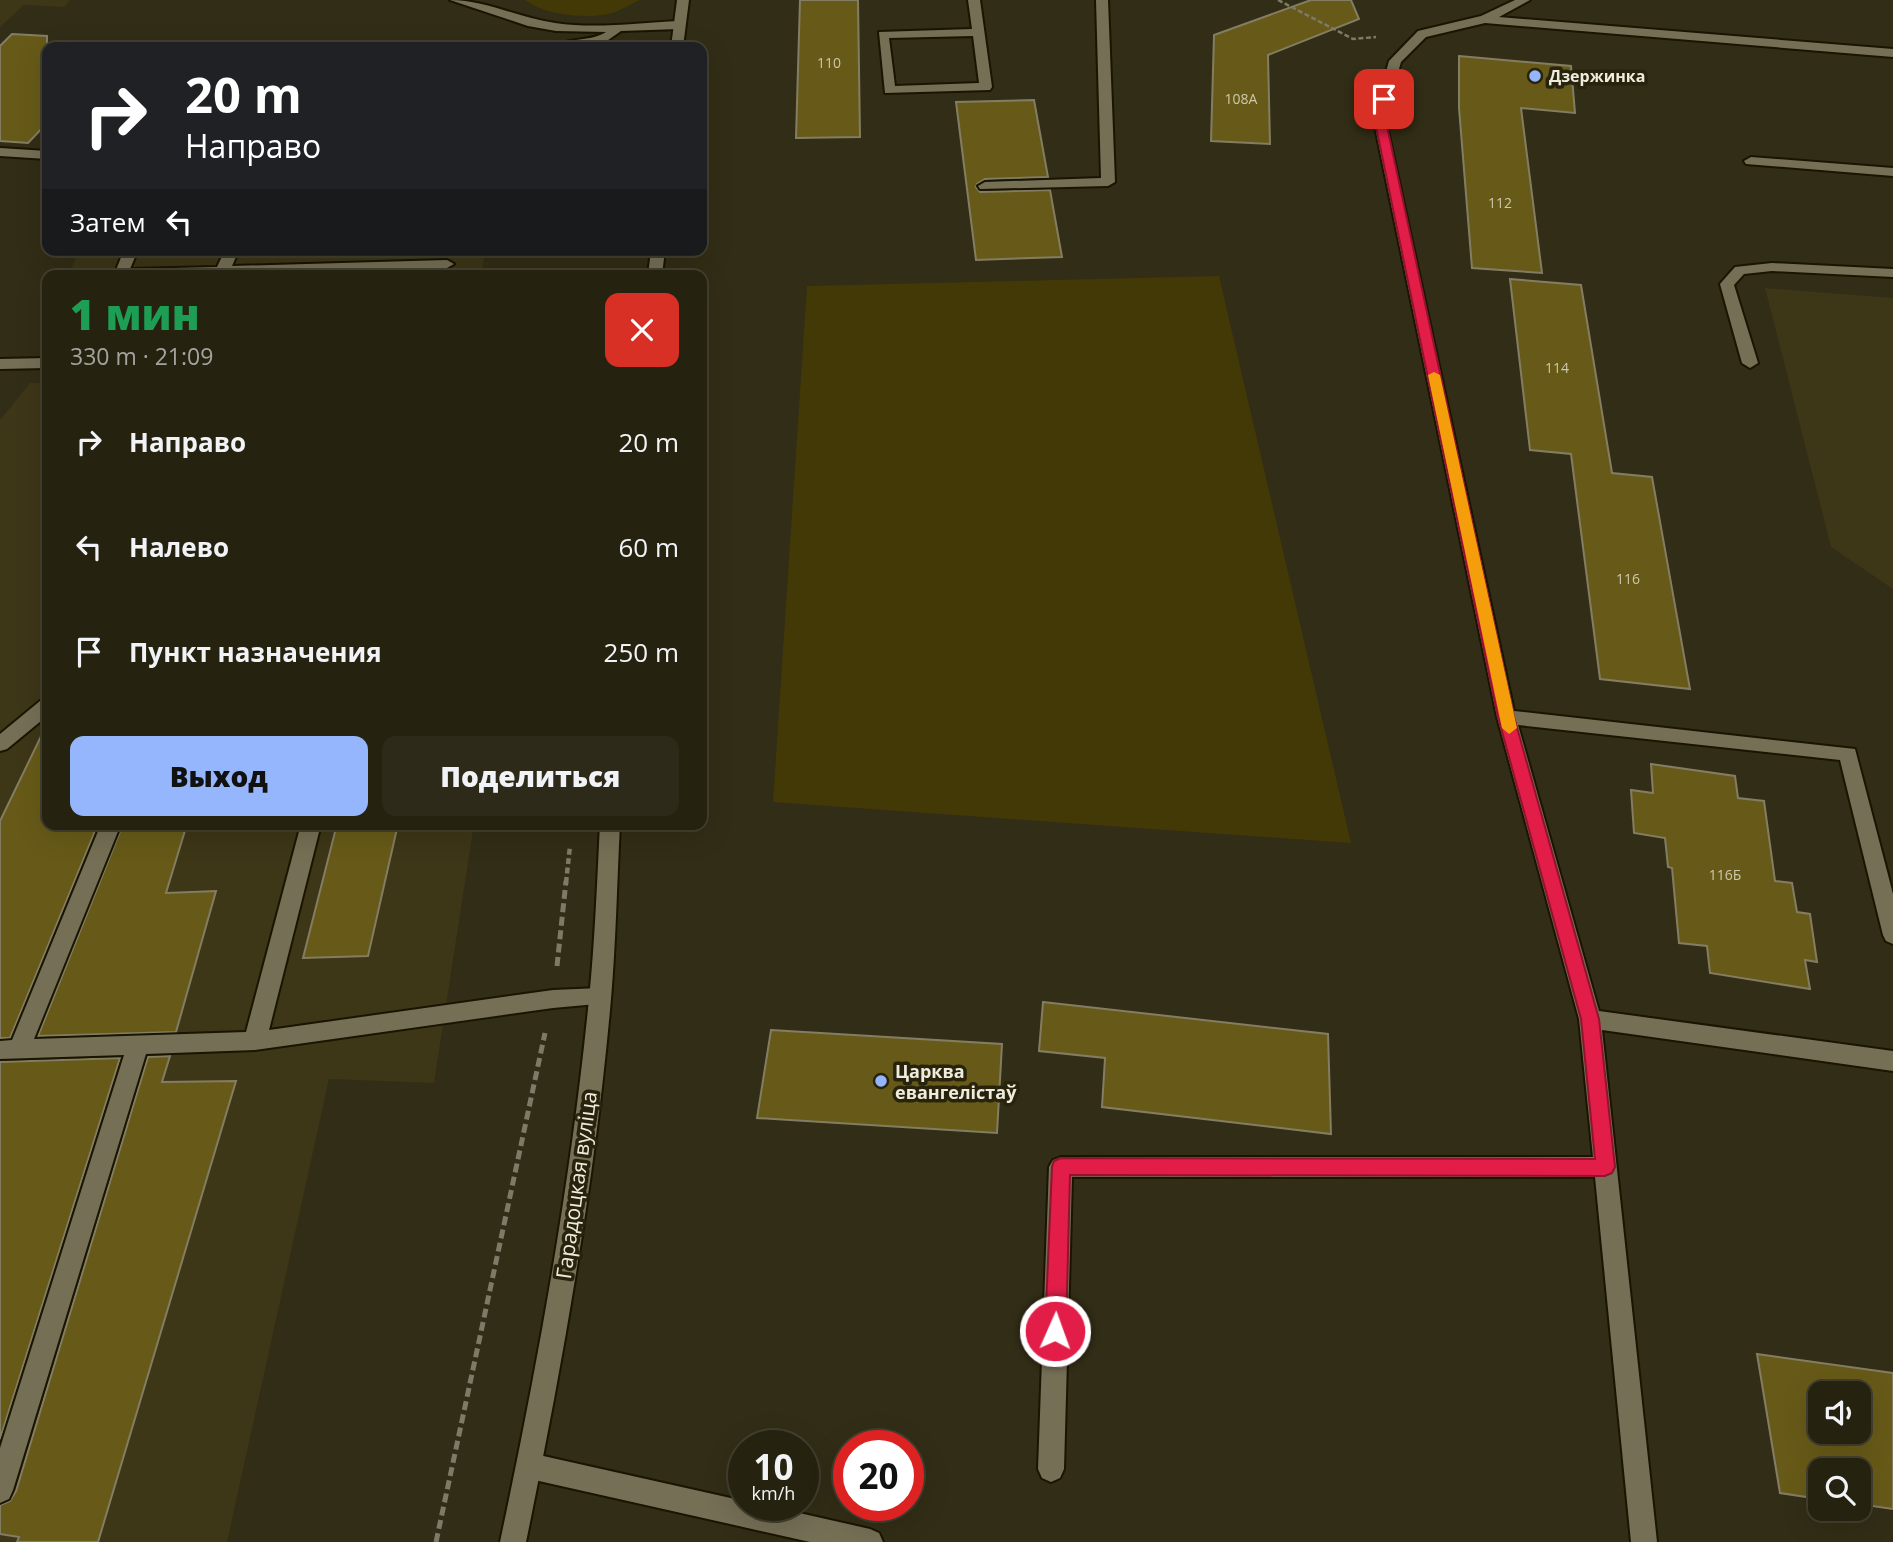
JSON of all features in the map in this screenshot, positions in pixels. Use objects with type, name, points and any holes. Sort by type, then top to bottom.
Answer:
[{"type":"street","points":[[677,42],[683,0]]},
{"type":"street","points":[[974,0],[985,87],[889,90],[884,35],[978,32]]},
{"type":"street","points":[[985,186],[1108,182],[1102,0]]},
{"type":"street","points":[[1524,0],[1485,19],[1422,34],[1395,61],[1379,117],[1506,717],[1590,1019],[1644,1542]]},
{"type":"street","points":[[459,1],[556,27],[679,25]]},
{"type":"street","points":[[1485,19],[1893,54]]},
{"type":"street","points":[[594,42],[601,41],[618,28]]},
{"type":"street","points":[[0,152],[42,155]]},
{"type":"street","points":[[1751,160],[1893,172]]},
{"type":"street","points":[[223,270],[229,256]]},
{"type":"street","points":[[343,268],[347,256]]},
{"type":"street","points":[[1750,363],[1727,284],[1740,271],[1772,267],[1893,273]]},
{"type":"street","points":[[0,364],[42,363]]},
{"type":"street","points":[[1506,717],[1848,754],[1893,935]]},
{"type":"street","points":[[108,830],[9,1050],[255,1041],[553,999],[600,997]]},
{"type":"street","points":[[255,1041],[309,830]]},
{"type":"street","name":"Гарадоцкая вуліца","points":[[513,1542],[530,1466],[583,1146],[600,997],[610,830]]},
{"type":"street","points":[[1590,1019],[1893,1061]]},
{"type":"street","points":[[0,1490],[138,1045]]},
{"type":"street","points":[[1051,1468],[1061,1167],[1605,1167]]},
{"type":"street","points":[[530,1466],[870,1542]]},
{"type":"lane","points":[[223,270],[447,263]]},
{"type":"lane","points":[[0,744],[42,710]]},
{"type":"path","points":[[1270,0],[1289,7]]},
{"type":"path","points":[[1278,0],[1353,39]]},
{"type":"path","points":[[436,1542],[553,999],[571,838]]},
{"type":"shaded area","points":[[0,0],[70,0],[64,7],[24,5],[0,27]]},
{"type":"shaded area","points":[[525,0],[640,0],[612,13],[588,16],[554,12]]},
{"type":"shaded area","points":[[77,256],[485,256],[482,270],[71,270]]},
{"type":"shaded area","points":[[1219,276],[1351,843],[773,802],[807,286]]},
{"type":"shaded area","points":[[1765,288],[1893,298],[1893,589],[1831,547]]},
{"type":"shaded area","points":[[30,383],[42,383],[42,830],[473,830],[434,1083],[329,1079],[227,1542],[0,1542],[0,420]]},
{"type":"building","points":[[800,0],[858,0],[860,137],[796,138]]},
{"type":"building","points":[[1311,0],[1351,0],[1359,19],[1268,55],[1270,144],[1211,141],[1214,35]]},
{"type":"building","points":[[12,34],[47,36],[47,42],[42,42],[42,128],[28,143],[0,141],[0,46]]},
{"type":"building","points":[[1459,56],[1571,66],[1575,113],[1521,108],[1542,273],[1472,268],[1459,108]]},
{"type":"building","points":[[1034,100],[1048,177],[985,179],[976,187],[980,192],[1050,190],[1062,257],[976,260],[956,102]]},
{"type":"building","points":[[1510,279],[1581,285],[1612,473],[1652,477],[1690,689],[1600,679],[1571,454],[1530,450]]},
{"type":"building","points":[[42,734],[42,830],[96,830],[10,1038],[0,1038],[0,821]]},
{"type":"building","points":[[1651,764],[1735,776],[1738,798],[1764,801],[1775,881],[1792,883],[1797,912],[1810,914],[1817,962],[1805,960],[1810,989],[1710,973],[1707,946],[1679,943],[1672,868],[1668,867],[1665,838],[1634,833],[1631,790],[1653,793]]},
{"type":"building","points":[[121,830],[185,830],[166,893],[216,891],[176,1032],[38,1036]]},
{"type":"building","points":[[335,830],[397,830],[368,956],[303,958]]},
{"type":"building","points":[[1043,1002],[1328,1034],[1331,1134],[1102,1107],[1105,1058],[1039,1051]]},
{"type":"building","name":"Царква евангелістаў","points":[[771,1030],[1002,1044],[997,1133],[757,1118]]},
{"type":"building","points":[[170,1056],[162,1082],[236,1081],[98,1542],[17,1542],[19,1537],[0,1534],[0,1505],[10,1501],[16,1491],[148,1057]]},
{"type":"building","points":[[120,1058],[0,1439],[0,1062]]},
{"type":"building","points":[[1757,1354],[1893,1373],[1893,1509],[1871,1506],[1871,1458],[1808,1458],[1808,1497],[1780,1493]]},
{"type":"slow traffic","points":[[1434,375],[1509,728]]},
{"type":"place","name":"Дзержинка","points":[[1535,76]]},
{"type":"place","name":"Царква евангелістаў","points":[[881,1081]]},
{"type":"route","points":[[1055,1331],[1061,1167],[1605,1167],[1590,1019],[1506,717],[1379,117],[1384,99]]}]
